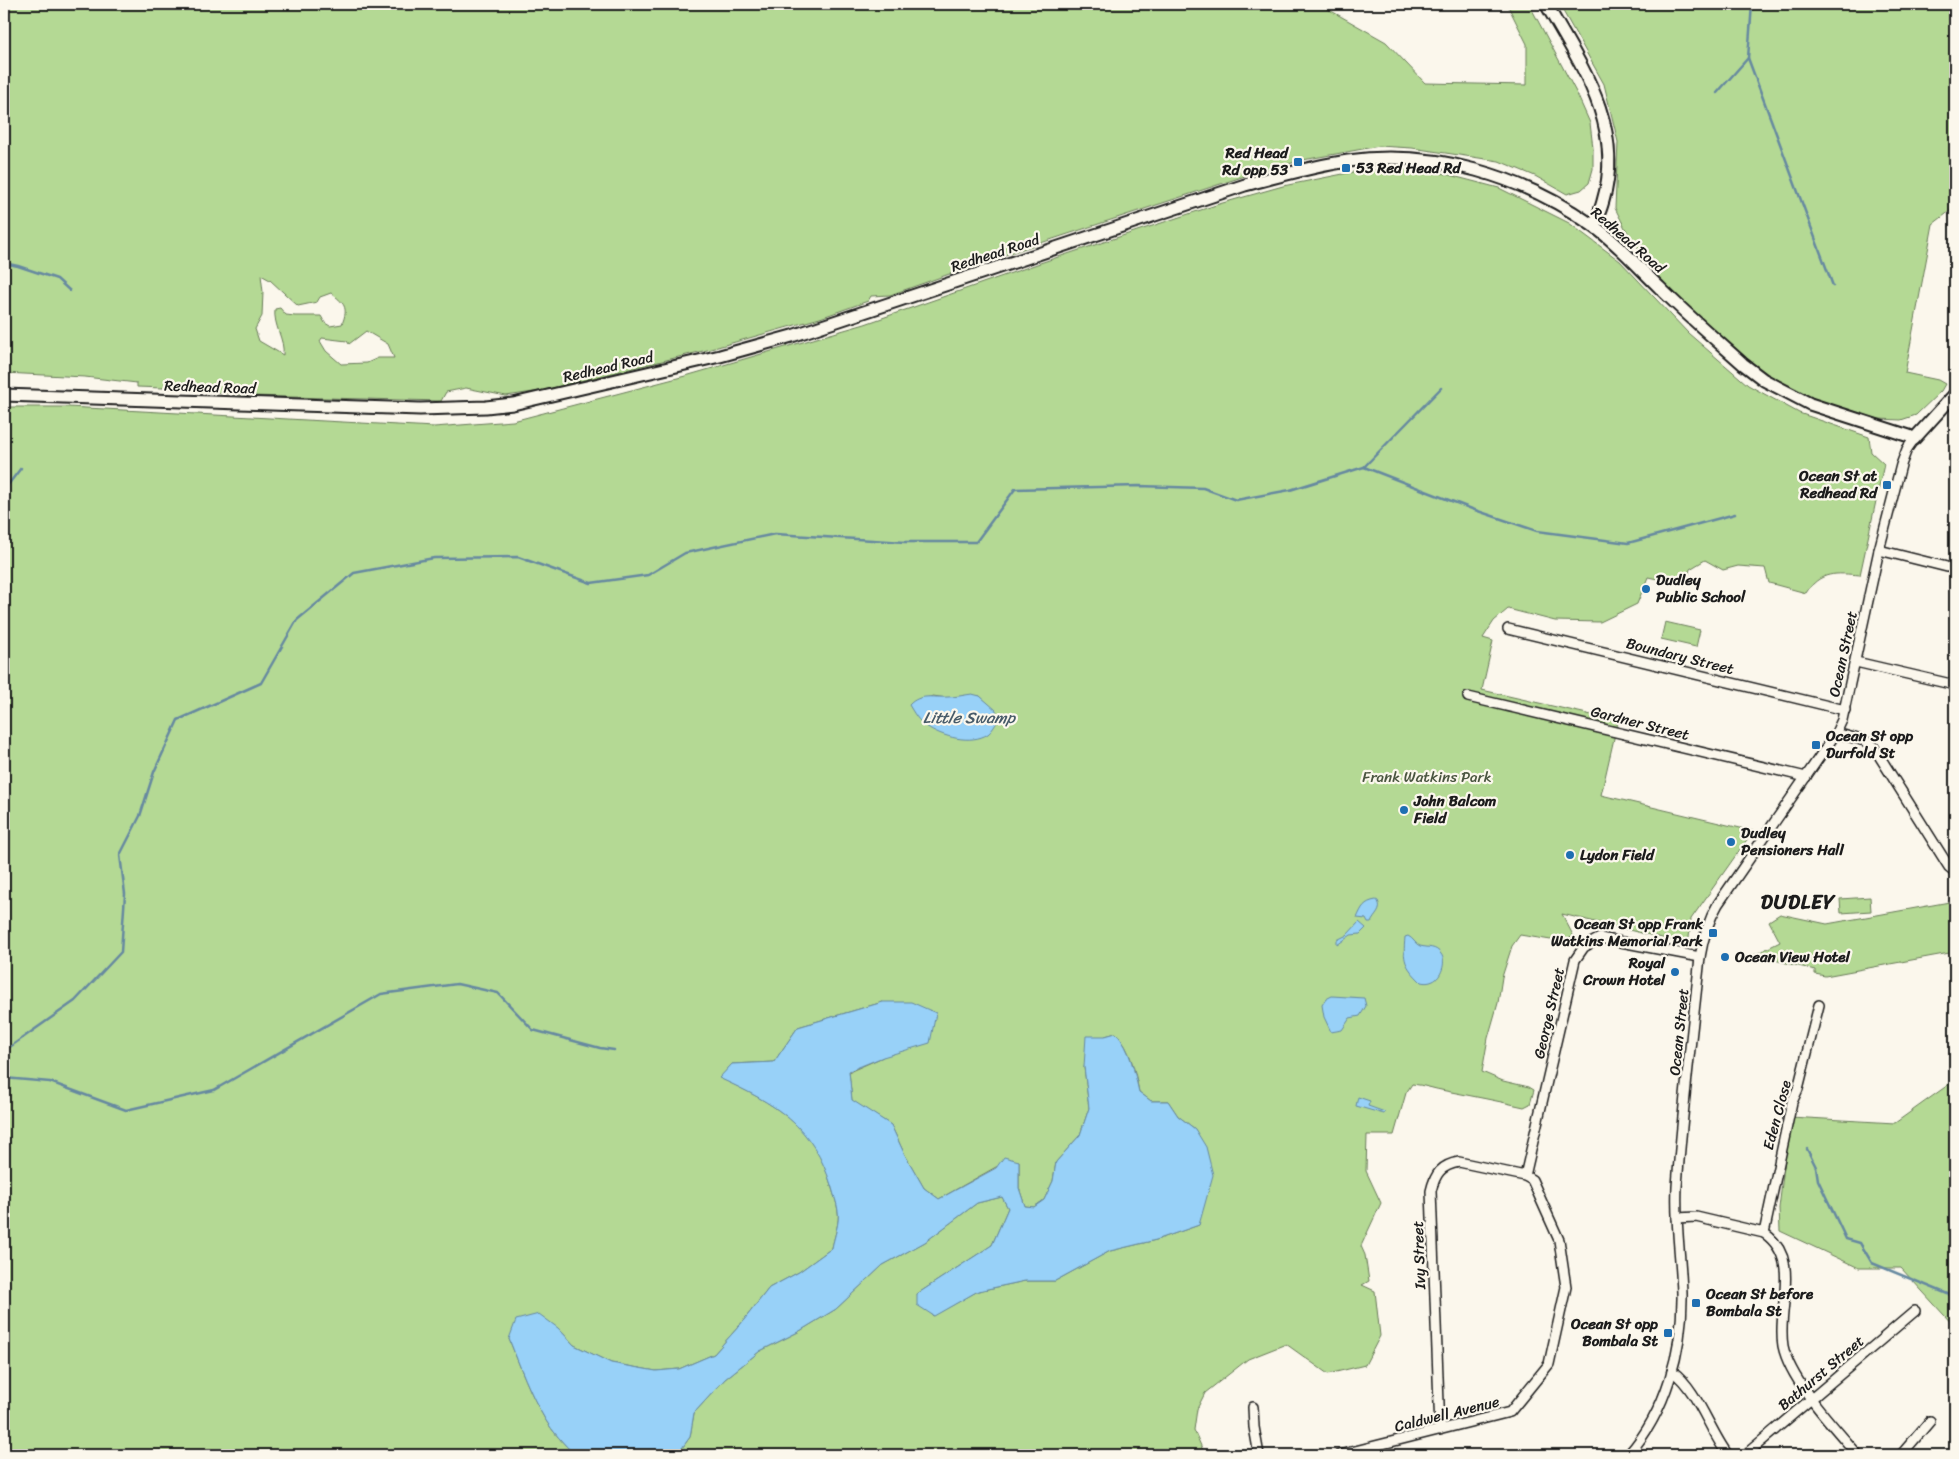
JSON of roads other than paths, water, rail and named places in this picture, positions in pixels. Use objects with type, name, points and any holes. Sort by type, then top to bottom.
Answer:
[{"type":"main road","points":[[1546,4],[1600,105],[1606,133],[1607,181],[1603,201],[1594,226]]},
{"type":"main road","name":"Redhead Road","points":[[4,395],[420,410],[513,404],[720,356],[792,336],[1245,185],[1318,166],[1382,158],[1443,162],[1479,170],[1527,188],[1557,203],[1594,226],[1682,309],[1743,364],[1764,380],[1810,404],[1914,439]]},
{"type":"main road","points":[[1914,439],[1955,394]]},
{"type":"street","name":"Ocean Street","points":[[1628,1455],[1658,1409],[1672,1371],[1682,1317],[1678,1178],[1700,957],[1705,933],[1718,904],[1836,733],[1845,710],[1879,550],[1901,465],[1907,449],[1914,439]]},
{"type":"street","points":[[1879,550],[1955,570]]},
{"type":"street","name":"Boundary Street","points":[[1508,628],[1845,710]]},
{"type":"street","points":[[1856,662],[1955,685]]},
{"type":"street","name":"Gardner Street","points":[[1468,697],[1806,777]]},
{"type":"street","points":[[1836,733],[1865,741],[1873,746],[1949,867],[1955,872]]},
{"type":"street","name":"George Street","points":[[1525,1176],[1576,960],[1584,947],[1600,938],[1700,957]]},
{"type":"street","name":"Eden Close","points":[[1764,1232],[1792,1102],[1798,1089],[1820,1005]]},
{"type":"street","name":"Ivy Street","points":[[1440,1430],[1431,1191],[1434,1177],[1449,1164],[1459,1162],[1525,1176]]},
{"type":"street","name":"Caldwell Avenue","points":[[1339,1455],[1510,1412],[1549,1364],[1566,1287],[1558,1240],[1532,1180],[1525,1176]]},
{"type":"street","points":[[1678,1218],[1696,1218],[1764,1232],[1779,1247],[1786,1271],[1782,1335],[1787,1360],[1811,1399],[1858,1455]]},
{"type":"street","name":"Bathurst Street","points":[[1745,1455],[1914,1311]]},
{"type":"street","points":[[1672,1371],[1680,1377],[1689,1390],[1728,1455]]},
{"type":"street","points":[[1253,1407],[1259,1455]]},
{"type":"street","points":[[1901,1455],[1930,1421]]},
{"type":"water","name":"Little Swamp","points":[[972,694],[980,696],[996,710],[998,721],[988,734],[973,739],[948,736],[933,730],[916,717],[909,705],[922,697],[951,697]]},
{"type":"water","points":[[1376,900],[1379,904],[1378,913],[1371,923],[1368,923],[1366,919],[1357,918],[1364,906]]},
{"type":"water","points":[[1359,922],[1366,928],[1360,934],[1351,935],[1337,945],[1337,940],[1347,935]]},
{"type":"water","points":[[1408,936],[1420,946],[1434,948],[1439,951],[1443,957],[1441,973],[1432,982],[1421,982],[1408,967],[1404,952],[1405,937]]},
{"type":"water","points":[[1332,996],[1364,998],[1366,1006],[1360,1016],[1350,1018],[1342,1030],[1331,1032],[1324,1017],[1322,1005],[1326,999]]},
{"type":"water","points":[[883,1002],[911,1002],[936,1013],[930,1043],[883,1057],[849,1071],[852,1100],[891,1125],[924,1188],[939,1199],[996,1168],[1004,1157],[1019,1161],[1019,1188],[1025,1206],[1034,1207],[1044,1200],[1053,1181],[1056,1162],[1080,1135],[1089,1108],[1084,1067],[1086,1036],[1105,1036],[1116,1033],[1129,1054],[1139,1092],[1151,1101],[1168,1101],[1178,1116],[1195,1129],[1206,1147],[1213,1175],[1199,1225],[1156,1240],[1110,1251],[1055,1281],[1025,1281],[978,1291],[934,1316],[917,1305],[917,1294],[992,1245],[1008,1208],[1002,1197],[977,1203],[925,1242],[883,1265],[836,1309],[798,1332],[760,1351],[725,1379],[694,1413],[690,1437],[677,1455],[575,1455],[548,1424],[526,1380],[509,1339],[516,1320],[539,1314],[558,1328],[574,1345],[611,1363],[656,1371],[679,1369],[714,1354],[769,1288],[799,1272],[832,1248],[838,1225],[838,1208],[824,1166],[803,1132],[790,1119],[758,1097],[719,1078],[732,1064],[774,1062],[798,1027]]},
{"type":"water","points":[[1358,1097],[1370,1101],[1368,1106],[1385,1112],[1384,1114],[1356,1106]]},
{"type":"waterway","points":[[1752,4],[1748,58],[1833,286]]},
{"type":"waterway","points":[[1717,93],[1748,58]]},
{"type":"waterway","points":[[4,263],[57,279],[70,291]]},
{"type":"waterway","points":[[4,1051],[75,1001],[121,952],[125,894],[120,855],[140,816],[154,772],[178,720],[261,683],[297,620],[354,573],[434,558],[518,557],[591,583],[648,575],[685,553],[775,534],[905,542],[976,542],[1015,489],[1139,486],[1203,488],[1236,500],[1290,490],[1364,467],[1441,388]]},
{"type":"waterway","points":[[1364,467],[1472,509],[1537,531],[1628,543],[1735,514]]},
{"type":"waterway","points":[[4,490],[21,468]]},
{"type":"waterway","points":[[4,1078],[50,1082],[126,1110],[214,1090],[381,994],[457,984],[498,993],[533,1030],[614,1050]]},
{"type":"waterway","points":[[1807,1149],[1816,1167],[1818,1180],[1846,1239],[1860,1243],[1872,1263],[1955,1297]]},
{"type":"place","name":"Red Head Rd opp 53","points":[[1298,162]]},
{"type":"place","name":"53 Red Head Rd","points":[[1346,168]]},
{"type":"place","name":"Ocean St at Redhead Rd","points":[[1887,485]]},
{"type":"place","name":"Dudley Public School","points":[[1646,589]]},
{"type":"place","name":"Ocean St opp Durfold St","points":[[1816,745]]},
{"type":"place","name":"John Balcom Field","points":[[1404,810]]},
{"type":"place","name":"Dudley Pensioners Hall","points":[[1731,842]]},
{"type":"place","name":"Lydon Field","points":[[1570,855]]},
{"type":"place","name":"Ocean St opp Frank Watkins Memorial Park","points":[[1713,933]]},
{"type":"place","name":"Ocean View Hotel","points":[[1725,957]]},
{"type":"place","name":"Royal Crown Hotel","points":[[1675,972]]},
{"type":"place","name":"Ocean St before Bombala St","points":[[1696,1303]]},
{"type":"place","name":"Ocean St opp Bombala St","points":[[1668,1333]]},
{"type":"district","name":"DUDLEY","points":[[1798,902]]},
{"type":"park label","name":"Frank Watkins Park","points":[[1427,777]]}]
